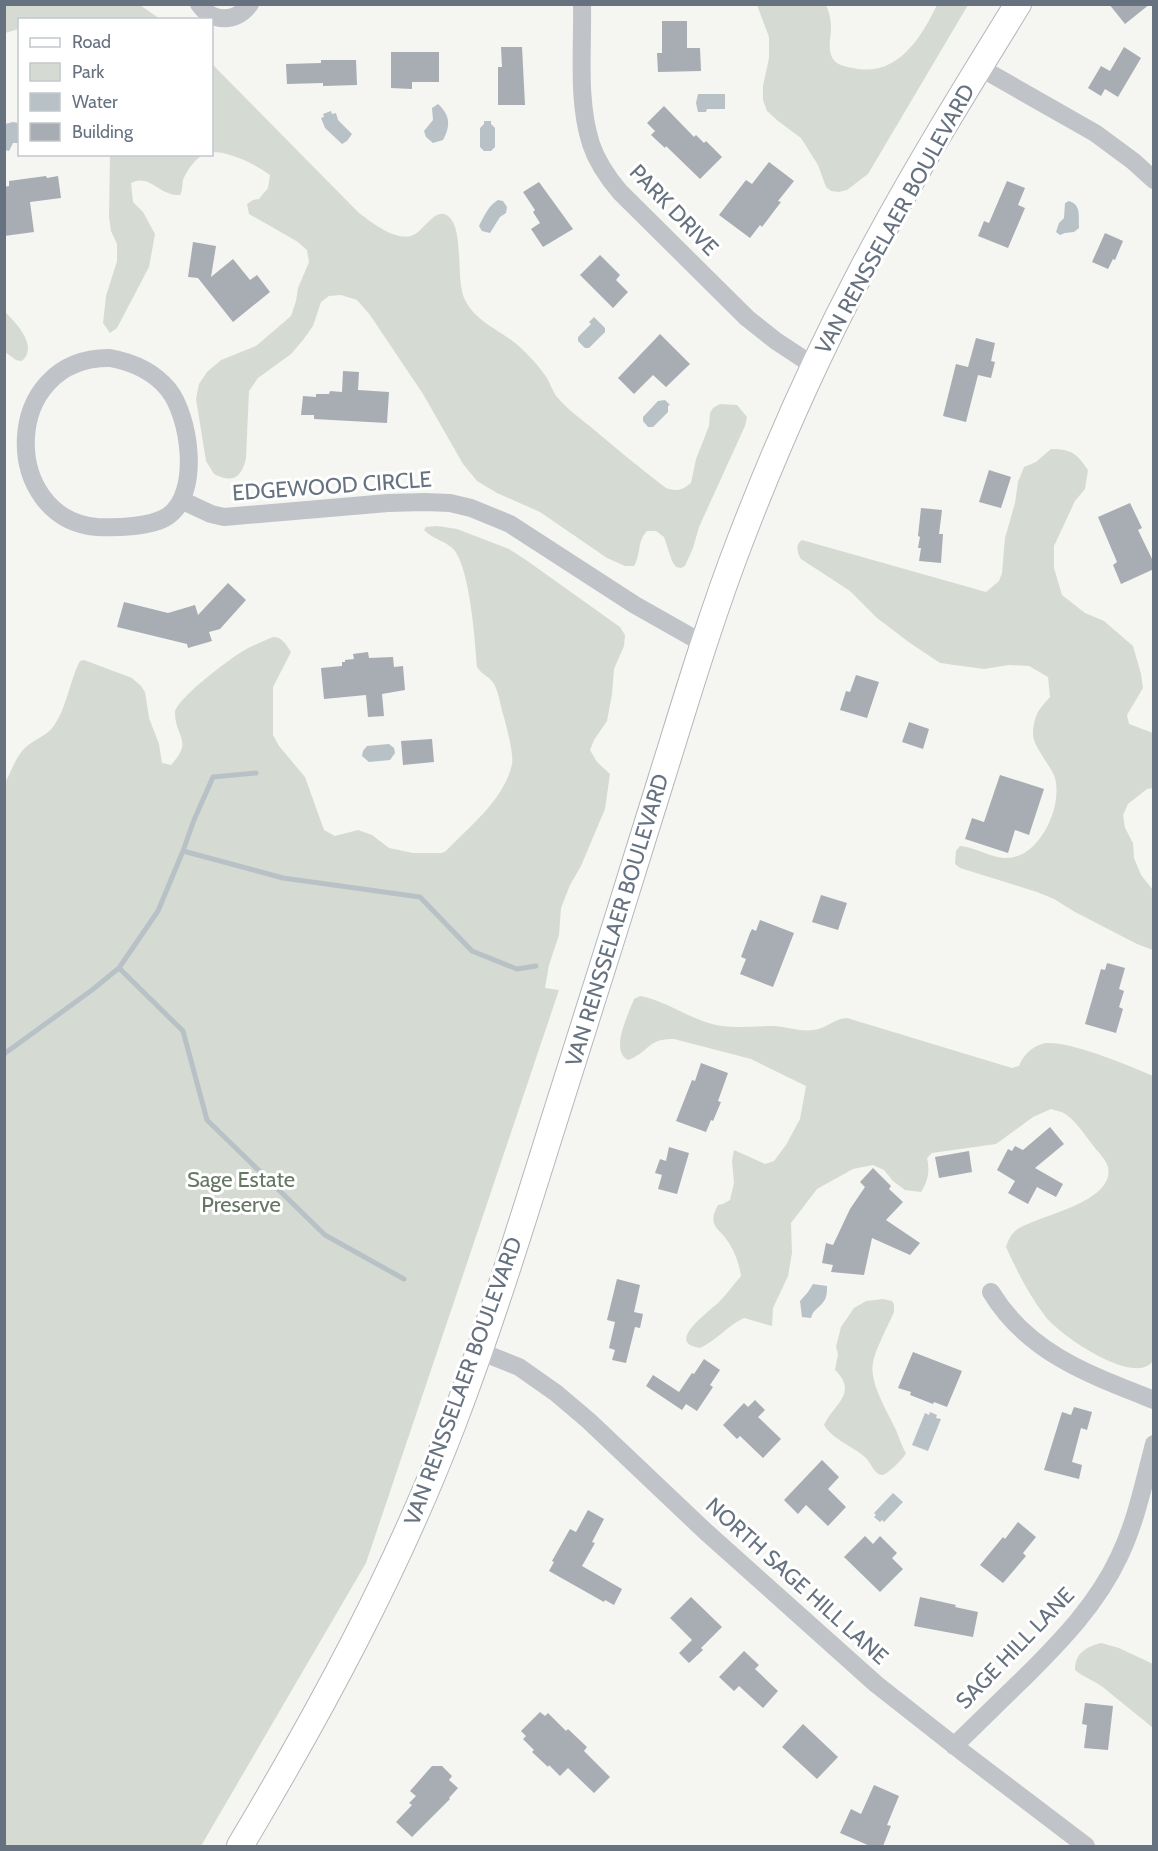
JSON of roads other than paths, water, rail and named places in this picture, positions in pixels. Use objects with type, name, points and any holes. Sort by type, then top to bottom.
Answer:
[{"type":"main road","name":"VAN RENSSELAER BOULEVARD","points":[[240,1846],[314,1720],[367,1620],[451,1427],[528,1204],[704,644],[782,435],[873,249],[1018,4]]},
{"type":"street","points":[[199,4],[208,14],[225,19],[237,16],[250,4]]},
{"type":"street","name":"PARK DRIVE","points":[[582,4],[584,108],[591,144],[607,174],[620,192],[736,308],[776,341],[814,366]]},
{"type":"street","points":[[979,67],[1101,138],[1133,161],[1154,180]]},
{"type":"street","points":[[87,359],[120,360],[151,373],[174,397],[186,428],[189,468],[186,489],[181,500],[167,517],[139,525],[106,527],[84,525],[54,512],[31,488],[25,478],[19,457],[17,441],[19,424],[22,413],[33,394],[56,371],[87,359]]},
{"type":"street","name":"EDGEWOOD CIRCLE","points":[[181,500],[211,514],[224,517],[398,502],[442,503],[471,508],[510,524],[635,605],[704,644]]},
{"type":"street","points":[[991,1292],[1018,1327],[1036,1344],[1083,1371],[1154,1400]]},
{"type":"street","name":"NORTH SAGE HILL LANE","points":[[479,1351],[525,1370],[589,1421],[713,1539],[876,1684],[1086,1846]]},
{"type":"street","name":"SAGE HILL LANE","points":[[954,1746],[1061,1640],[1096,1598],[1126,1542],[1154,1444]]},
{"type":"water","points":[[698,94],[725,94],[725,109],[707,109],[706,112],[698,112],[696,103]]},
{"type":"water","points":[[438,104],[447,116],[448,125],[443,140],[433,143],[426,137],[424,131],[433,120],[432,108]]},
{"type":"water","points":[[331,111],[332,114],[336,113],[338,120],[352,134],[342,144],[325,128],[321,118],[324,117],[323,114]]},
{"type":"water","points":[[484,121],[491,121],[495,128],[495,147],[491,151],[484,151],[480,147],[480,128]]},
{"type":"water","points":[[18,123],[18,143],[13,143],[9,151],[5,150],[5,124]]},
{"type":"water","points":[[498,200],[503,201],[507,207],[506,213],[500,217],[490,233],[482,231],[479,226],[483,218]]},
{"type":"water","points":[[1069,201],[1078,208],[1079,228],[1074,232],[1060,235],[1056,232],[1059,223],[1064,218],[1065,203]]},
{"type":"water","points":[[594,317],[605,328],[605,332],[589,348],[585,348],[578,341],[578,337],[591,324],[589,322]]},
{"type":"water","points":[[665,400],[670,405],[668,412],[653,427],[648,427],[643,417],[658,401]]},
{"type":"water","points":[[389,744],[394,748],[395,753],[390,760],[369,762],[362,756],[367,746]]},
{"type":"water","points":[[813,1284],[827,1286],[826,1298],[811,1318],[802,1317],[800,1301]]},
{"type":"water","points":[[930,1412],[937,1415],[936,1418],[941,1419],[928,1451],[912,1445],[925,1413],[929,1415]]},
{"type":"water","points":[[893,1493],[903,1502],[884,1522],[882,1520],[880,1522],[874,1517],[876,1515],[874,1513]]},
{"type":"waterway","points":[[183,851],[213,777],[256,773]]},
{"type":"waterway","points":[[4,1054],[119,968],[158,911],[183,851],[283,878],[420,897],[472,951],[517,969],[536,966]]},
{"type":"waterway","points":[[119,968],[183,1031],[207,1120],[325,1235],[404,1279]]},
{"type":"park label","name":"Sage Estate Preserve","points":[[241,1192]]}]
